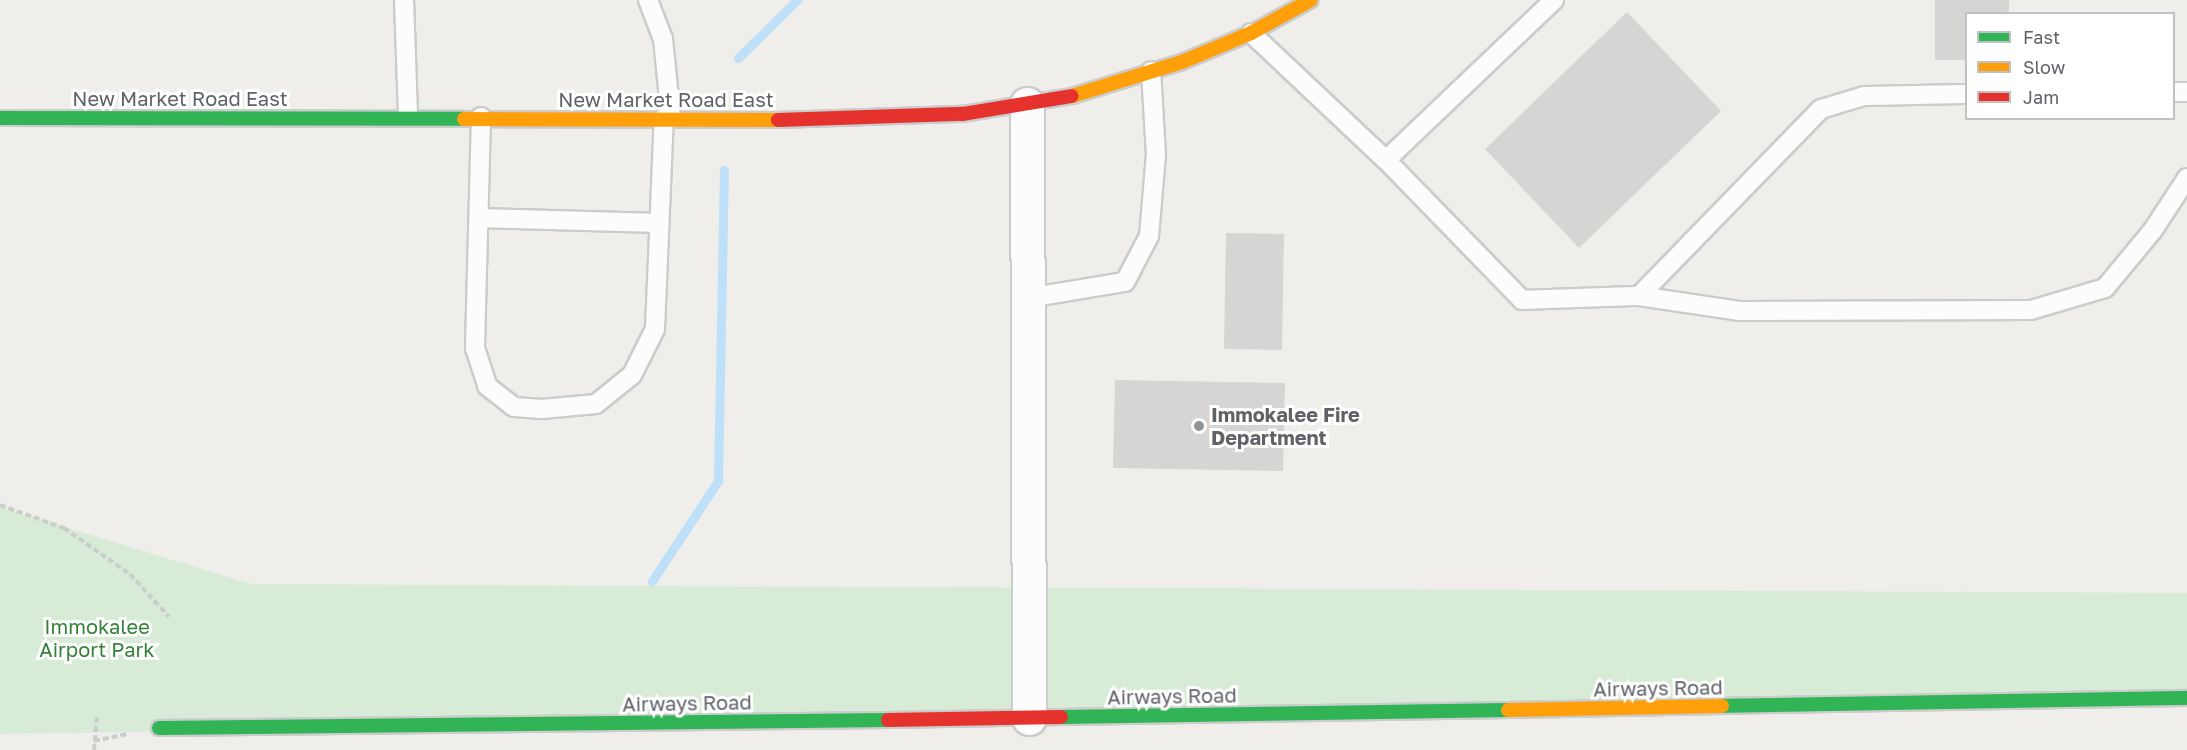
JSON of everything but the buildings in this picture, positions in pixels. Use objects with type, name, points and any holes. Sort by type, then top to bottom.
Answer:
[{"type":"street","name":"New Market Road East","points":[[0,118],[408,116],[847,120],[963,114],[1069,97],[1151,71],[1251,33],[1311,0]]},
{"type":"street","points":[[1027,104],[1029,718]]},
{"type":"street","name":"Airways Road","points":[[159,728],[1029,718],[2187,698]]},
{"type":"lane","points":[[404,0],[408,116]]},
{"type":"lane","points":[[481,117],[475,348],[487,386],[514,407],[542,409],[596,404],[632,375],[655,329],[659,223],[668,118],[663,39],[648,0]]},
{"type":"lane","points":[[1386,160],[1554,0]]},
{"type":"lane","points":[[1251,33],[1386,160],[1522,300],[1639,296],[1739,311],[2031,310],[2105,288],[2153,230],[2187,178]]},
{"type":"lane","points":[[1028,298],[1125,282],[1149,236],[1156,155],[1151,71]]},
{"type":"lane","points":[[1639,296],[1821,110],[1864,96],[1965,94]]},
{"type":"lane","points":[[478,218],[659,223]]},
{"type":"path","points":[[0,505],[64,528],[130,574],[169,617]]},
{"type":"path","points":[[94,750],[97,715]]},
{"type":"green space","name":"Immokalee Airport Park","points":[[0,507],[251,584],[2187,593],[2187,697],[0,734]]},
{"type":"waterway","points":[[738,58],[797,0]]},
{"type":"waterway","points":[[652,581],[718,481],[724,170]]},
{"type":"traffic: fast","points":[[0,118],[464,119]]},
{"type":"traffic: fast","points":[[1722,706],[2187,698]]},
{"type":"traffic: fast","points":[[1061,717],[1508,710]]},
{"type":"traffic: fast","points":[[159,728],[888,720]]},
{"type":"traffic: slow","points":[[1072,96],[1182,62],[1251,33],[1311,0]]},
{"type":"traffic: slow","points":[[464,119],[778,120]]},
{"type":"traffic: slow","points":[[1508,710],[1722,706]]},
{"type":"traffic: jam","points":[[778,120],[963,114],[1072,96]]},
{"type":"traffic: jam","points":[[888,720],[1061,717]]},
{"type":"place","name":"Immokalee Fire Department","points":[[1199,426]]}]
